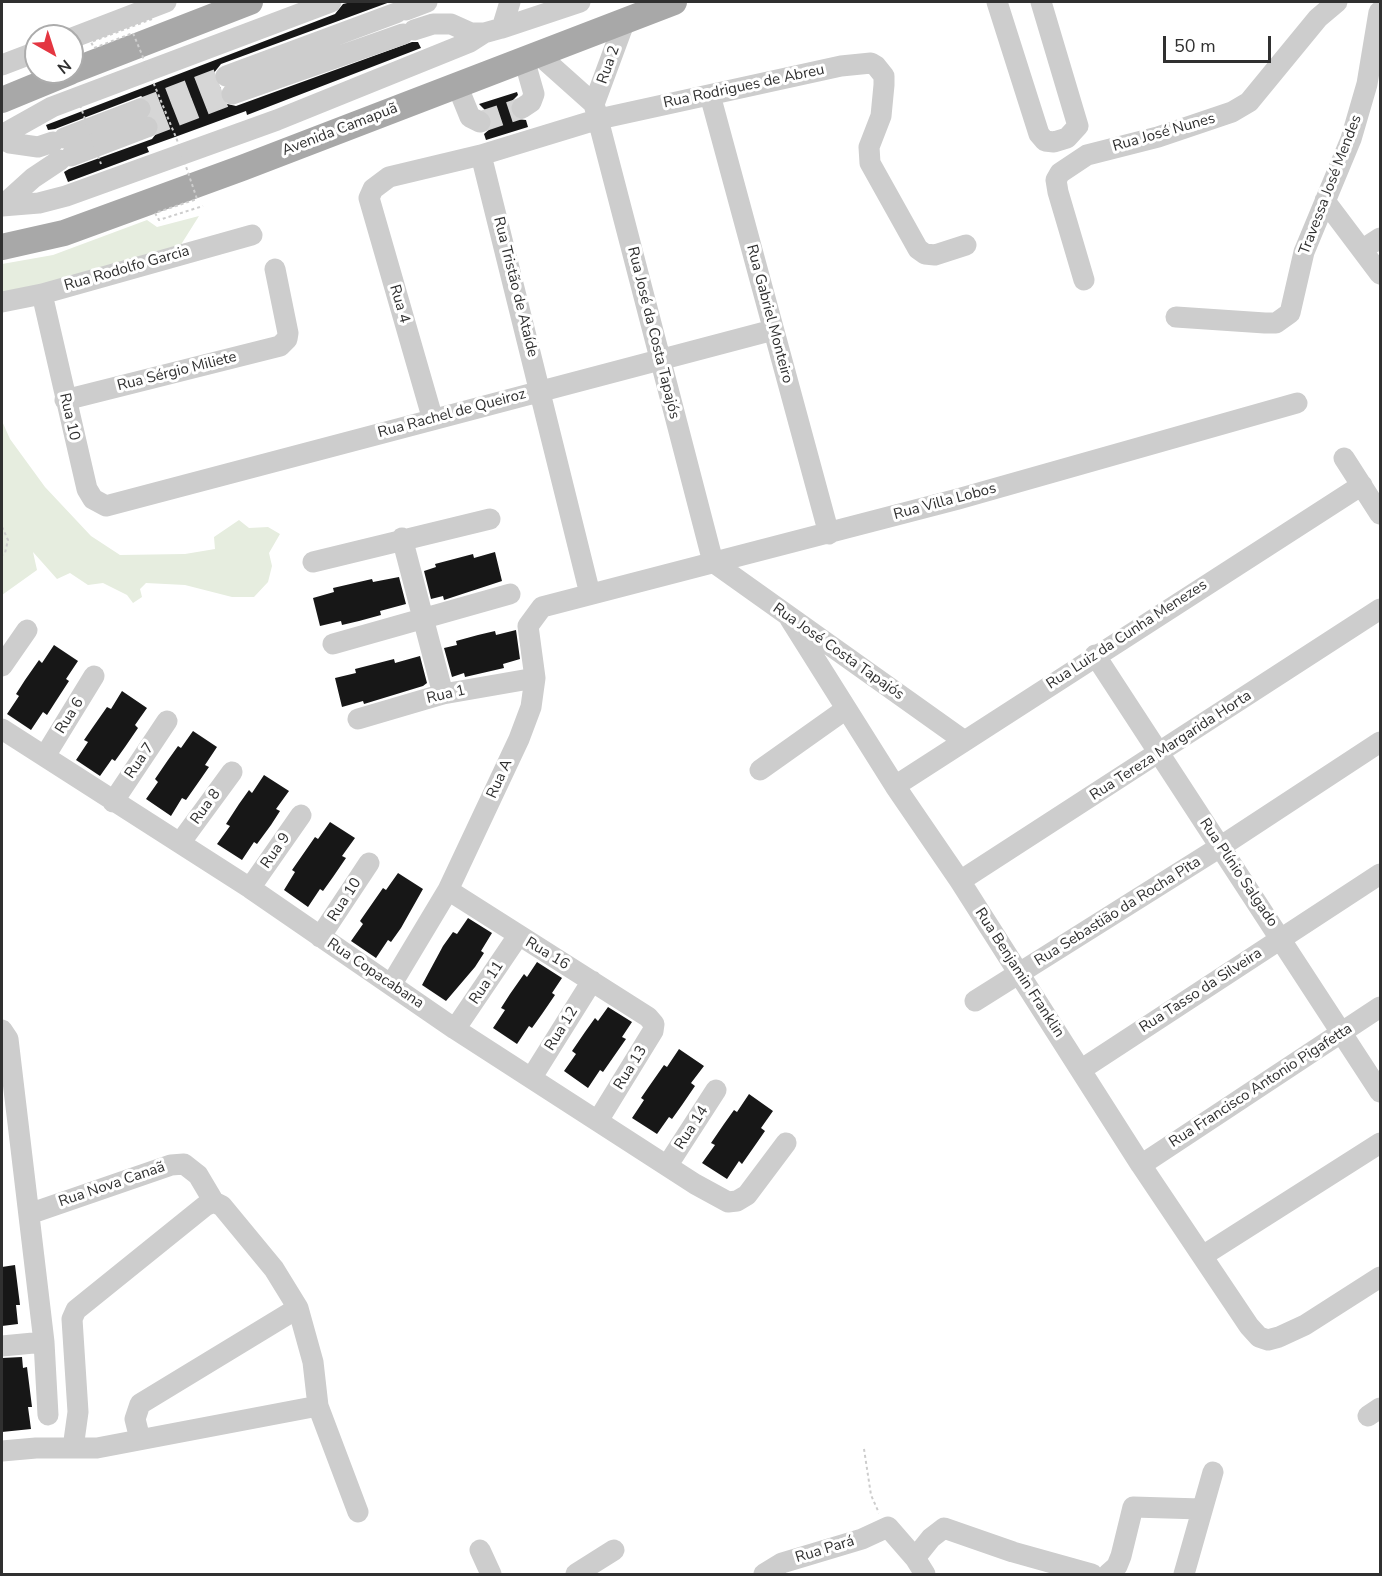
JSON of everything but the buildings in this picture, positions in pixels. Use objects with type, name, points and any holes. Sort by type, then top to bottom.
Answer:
[{"type":"main road","points":[[84,67],[250,2]]},
{"type":"main road","name":"Avenida Camapuã","points":[[2,247],[64,233],[624,23],[674,2]]},
{"type":"main road","points":[[2,100],[41,84]]},
{"type":"street","points":[[84,33],[166,2]]},
{"type":"street","points":[[2,135],[52,107],[331,2]]},
{"type":"street","points":[[427,2],[229,85],[434,24],[452,24],[471,33],[493,31]]},
{"type":"street","points":[[493,31],[510,2]]},
{"type":"street","points":[[2,206],[39,203],[66,196],[211,144],[448,51],[493,31],[580,2]]},
{"type":"street","points":[[997,2],[1039,134],[1045,141],[1054,142],[1067,138],[1078,126],[1041,2]]},
{"type":"street","name":"Rua José Nunes","points":[[1084,280],[1058,192],[1056,180],[1060,173],[1087,156],[1158,137],[1232,112],[1249,102],[1318,18],[1337,2]]},
{"type":"street","name":"Travessa José Mendes","points":[[1176,317],[1265,323],[1284,318],[1293,307],[1304,252],[1351,140],[1364,95],[1378,9]]},
{"type":"street","name":"Rua 2","points":[[531,56],[597,112],[624,23]]},
{"type":"street","points":[[522,108],[531,102],[534,94],[531,56]]},
{"type":"street","points":[[2,65],[24,57]]},
{"type":"street","name":"Rua Rodrigues de Abreu","points":[[373,189],[389,177],[482,155],[597,112],[710,95],[841,66],[865,63],[876,66],[884,76],[881,116],[869,147],[870,163],[918,249],[925,254],[935,255],[966,245]]},
{"type":"street","points":[[457,85],[470,117],[480,123]]},
{"type":"street","name":"Rua Gabriel Monteiro","points":[[710,95],[829,534]]},
{"type":"street","name":"Rua José da Costa Tapajós","points":[[597,112],[713,562]]},
{"type":"street","points":[[2,206],[62,149],[143,118]]},
{"type":"street","points":[[2,139],[10,143],[62,149]]},
{"type":"street","name":"Rua Tristão de Ataíde","points":[[482,155],[590,594]]},
{"type":"street","name":"Rua 4","points":[[373,189],[369,198],[372,210],[433,420]]},
{"type":"street","points":[[1325,201],[1372,244],[1380,274]]},
{"type":"street","name":"Rua Rodolfo Garcia","points":[[2,302],[42,294],[252,235]]},
{"type":"street","name":"Rua Sérgio Miliete","points":[[65,400],[280,346],[287,339],[275,269]]},
{"type":"street","name":"Rua 10","points":[[42,294],[87,489],[93,499],[106,506],[132,500]]},
{"type":"street","name":"Rua Rachel de Queiroz","points":[[132,500],[659,358],[773,330]]},
{"type":"street","name":"Rua Villa Lobos","points":[[590,594],[829,534],[1297,403]]},
{"type":"street","points":[[1344,458],[1380,514]]},
{"type":"street","name":"Rua Luiz da Cunha Menezes","points":[[895,786],[963,740],[1362,485]]},
{"type":"street","points":[[313,562],[402,538],[490,519]]},
{"type":"street","points":[[402,538],[442,694]]},
{"type":"street","name":"Rua José Costa Tapajós","points":[[713,562],[963,740]]},
{"type":"street","points":[[333,644],[510,594]]},
{"type":"street","name":"Rua A","points":[[391,985],[448,890],[519,739],[531,707],[534,678],[528,626],[533,615],[542,607],[590,594]]},
{"type":"street","name":"Rua Tereza Margarida Horta","points":[[960,880],[1161,753],[1380,609]]},
{"type":"street","name":"Rua Benjamin Franklin","points":[[790,619],[895,786],[960,880],[1082,1069],[1141,1166],[1204,1256],[1249,1326],[1259,1337],[1268,1340],[1279,1337],[1305,1325],[1380,1277]]},
{"type":"street","points":[[2,666],[27,630]]},
{"type":"street","name":"Rua Plínio Salgado","points":[[1095,655],[1380,1092]]},
{"type":"street","name":"Rua 6","points":[[45,756],[94,676]]},
{"type":"street","name":"Rua 1","points":[[358,719],[442,694],[534,678]]},
{"type":"street","points":[[760,770],[846,709]]},
{"type":"street","name":"Rua 7","points":[[113,802],[167,721]]},
{"type":"street","name":"Rua Copacabana","points":[[2,729],[250,888],[455,1029],[598,1119],[667,1166],[728,1202],[742,1198],[786,1143]]},
{"type":"street","name":"Rua Sebastião da Rocha Pita","points":[[975,1001],[1220,847],[1380,742]]},
{"type":"street","name":"Rua 8","points":[[180,843],[232,772]]},
{"type":"street","name":"Rua 9","points":[[250,888],[302,815]]},
{"type":"street","name":"Rua 10","points":[[320,937],[369,863]]},
{"type":"street","name":"Rua Tasso da Silveira","points":[[1082,1069],[1380,874]]},
{"type":"street","name":"Rua 16","points":[[448,890],[648,1017]]},
{"type":"street","name":"Rua 11","points":[[455,1029],[518,936]]},
{"type":"street","name":"Rua 12","points":[[532,1077],[592,981]]},
{"type":"street","name":"Rua Francisco Antonio Pigafetta","points":[[1141,1166],[1380,1007]]},
{"type":"street","name":"Rua 13","points":[[598,1119],[653,1031],[654,1024],[648,1017]]},
{"type":"street","points":[[2,1030],[8,1039],[44,1342],[48,1415]]},
{"type":"street","name":"Rua 14","points":[[667,1166],[716,1090]]},
{"type":"street","points":[[1204,1256],[1380,1143]]},
{"type":"street","name":"Rua Nova Canaã","points":[[28,1214],[171,1165],[184,1164],[198,1175],[214,1202]]},
{"type":"street","points":[[73,1448],[78,1412],[72,1319],[76,1310],[205,1206],[214,1202],[222,1206],[274,1269],[298,1308],[313,1362],[318,1406],[358,1512]]},
{"type":"street","points":[[140,1439],[135,1419],[140,1404],[298,1308]]},
{"type":"street","points":[[2,1346],[44,1342]]},
{"type":"street","points":[[2,1451],[97,1448],[318,1406]]},
{"type":"street","points":[[1184,1575],[1213,1472]]},
{"type":"street","points":[[1108,1575],[1117,1566],[1121,1556],[1133,1507],[1201,1509]]},
{"type":"street","points":[[888,1527],[920,1566],[931,1538],[944,1528],[1013,1552],[1092,1575]]},
{"type":"street","name":"Rua Pará","points":[[764,1575],[782,1563],[862,1539],[888,1527]]},
{"type":"street","points":[[480,1550],[491,1575]]},
{"type":"street","points":[[576,1575],[614,1550]]},
{"type":"path","points":[[152,19],[91,42],[94,48],[133,33],[174,134],[197,199],[156,213],[159,220],[203,206]]},
{"type":"path","points":[[80,105],[101,164]]},
{"type":"path","points":[[2,527],[8,540],[5,553],[2,555]]},
{"type":"path","points":[[864,1449],[871,1495],[888,1527]]},
{"type":"shaded area","points":[[199,216],[182,243],[180,252],[2,300],[2,264],[53,255],[147,220],[157,227]]},
{"type":"shaded area","points":[[2,421],[10,439],[45,487],[91,536],[120,555],[185,554],[215,549],[214,537],[239,520],[249,528],[268,527],[280,534],[269,553],[272,566],[268,582],[254,597],[232,597],[185,585],[146,583],[140,589],[142,597],[133,603],[127,595],[103,583],[88,585],[70,573],[57,579],[33,552],[37,570],[2,595]]},
{"type":"tunnel","points":[[140,109],[226,76]]},
{"type":"tunnel","points":[[147,127],[232,94]]},
{"type":"tunnel","points":[[480,122],[522,108]]}]
